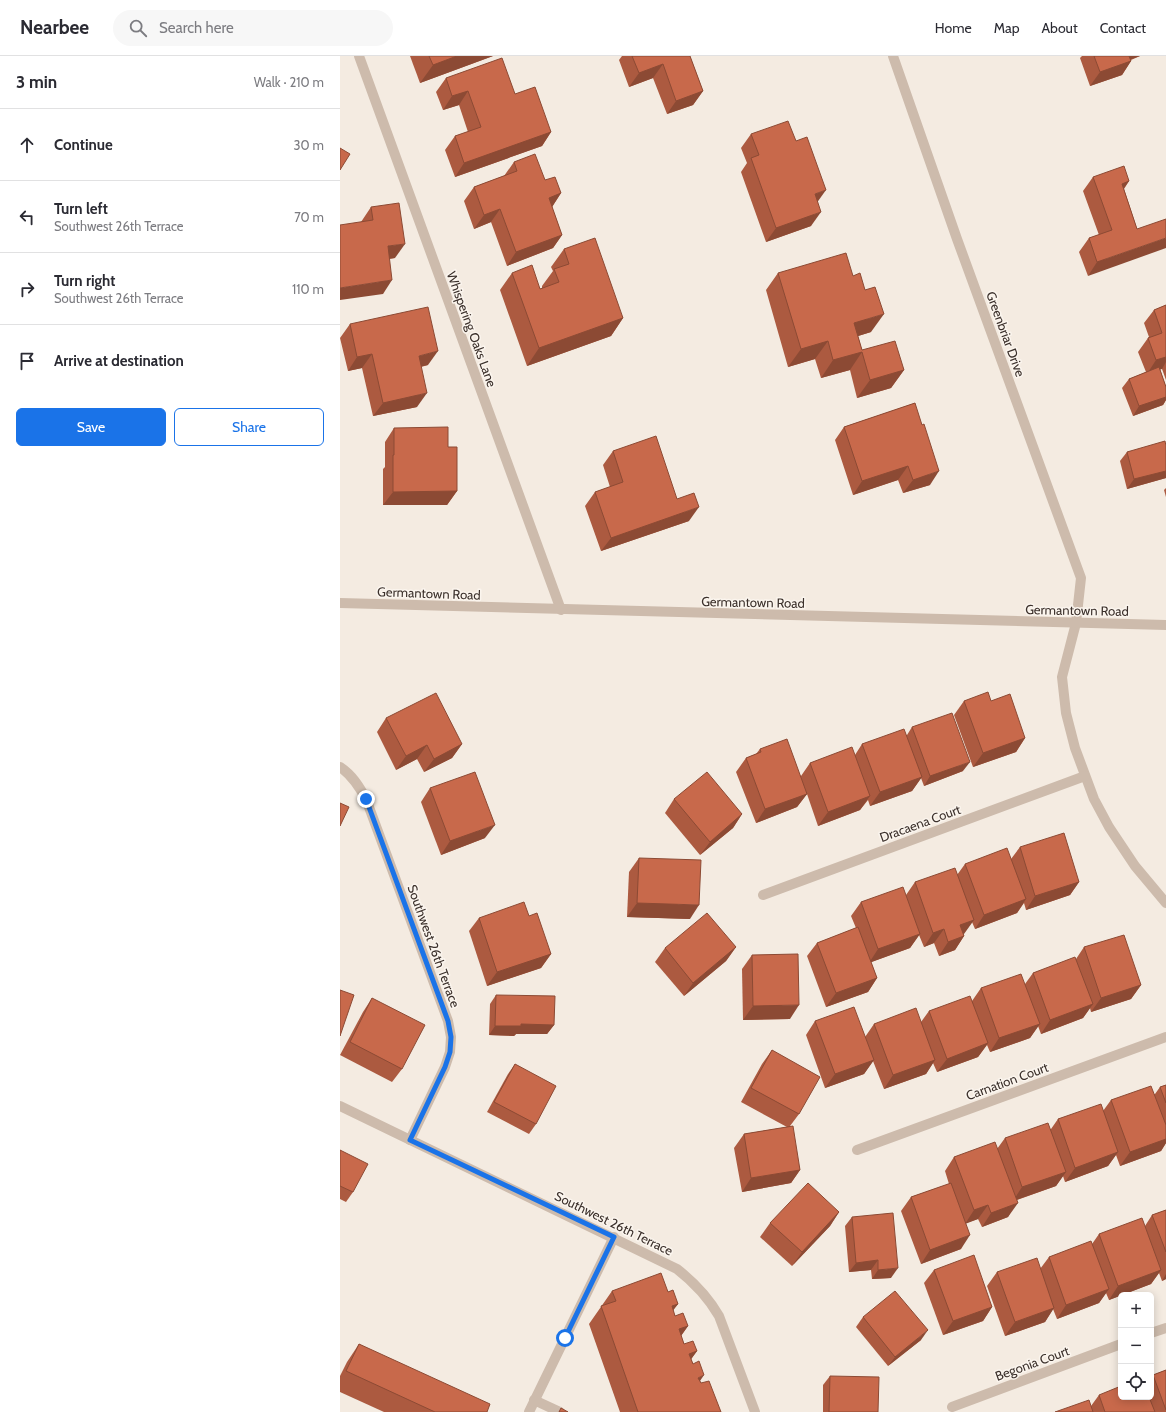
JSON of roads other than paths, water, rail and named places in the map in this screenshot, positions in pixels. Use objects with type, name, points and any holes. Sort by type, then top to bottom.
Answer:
[{"type":"street","name":"Whispering Oaks Lane","points":[[359,56],[561,610]]},
{"type":"street","name":"Greenbriar Drive","points":[[894,56],[960,246],[1081,578],[1076,623],[1062,677],[1066,713],[1075,748],[1094,799],[1109,827],[1135,866],[1166,903]]},
{"type":"street","name":"Germantown Road","points":[[340,604],[1166,625]]},
{"type":"street","name":"Southwest 26th Terrace","points":[[340,766],[358,784],[366,799],[448,1021],[451,1037],[450,1052],[445,1067],[410,1140]]},
{"type":"street","name":"Dracaena Court","points":[[763,894],[1085,776]]},
{"type":"street","name":"Carnation Court","points":[[857,1150],[1166,1037]]},
{"type":"street","name":"Southwest 26th Terrace","points":[[340,1106],[614,1237],[677,1269],[701,1290],[719,1316],[755,1412]]},
{"type":"street","points":[[529,1412],[614,1237]]},
{"type":"street","points":[[1154,1332],[1166,1328]]},
{"type":"street","name":"Begonia Court","points":[[952,1406],[1118,1345]]},
{"type":"street","points":[[534,1400],[560,1412]]}]
